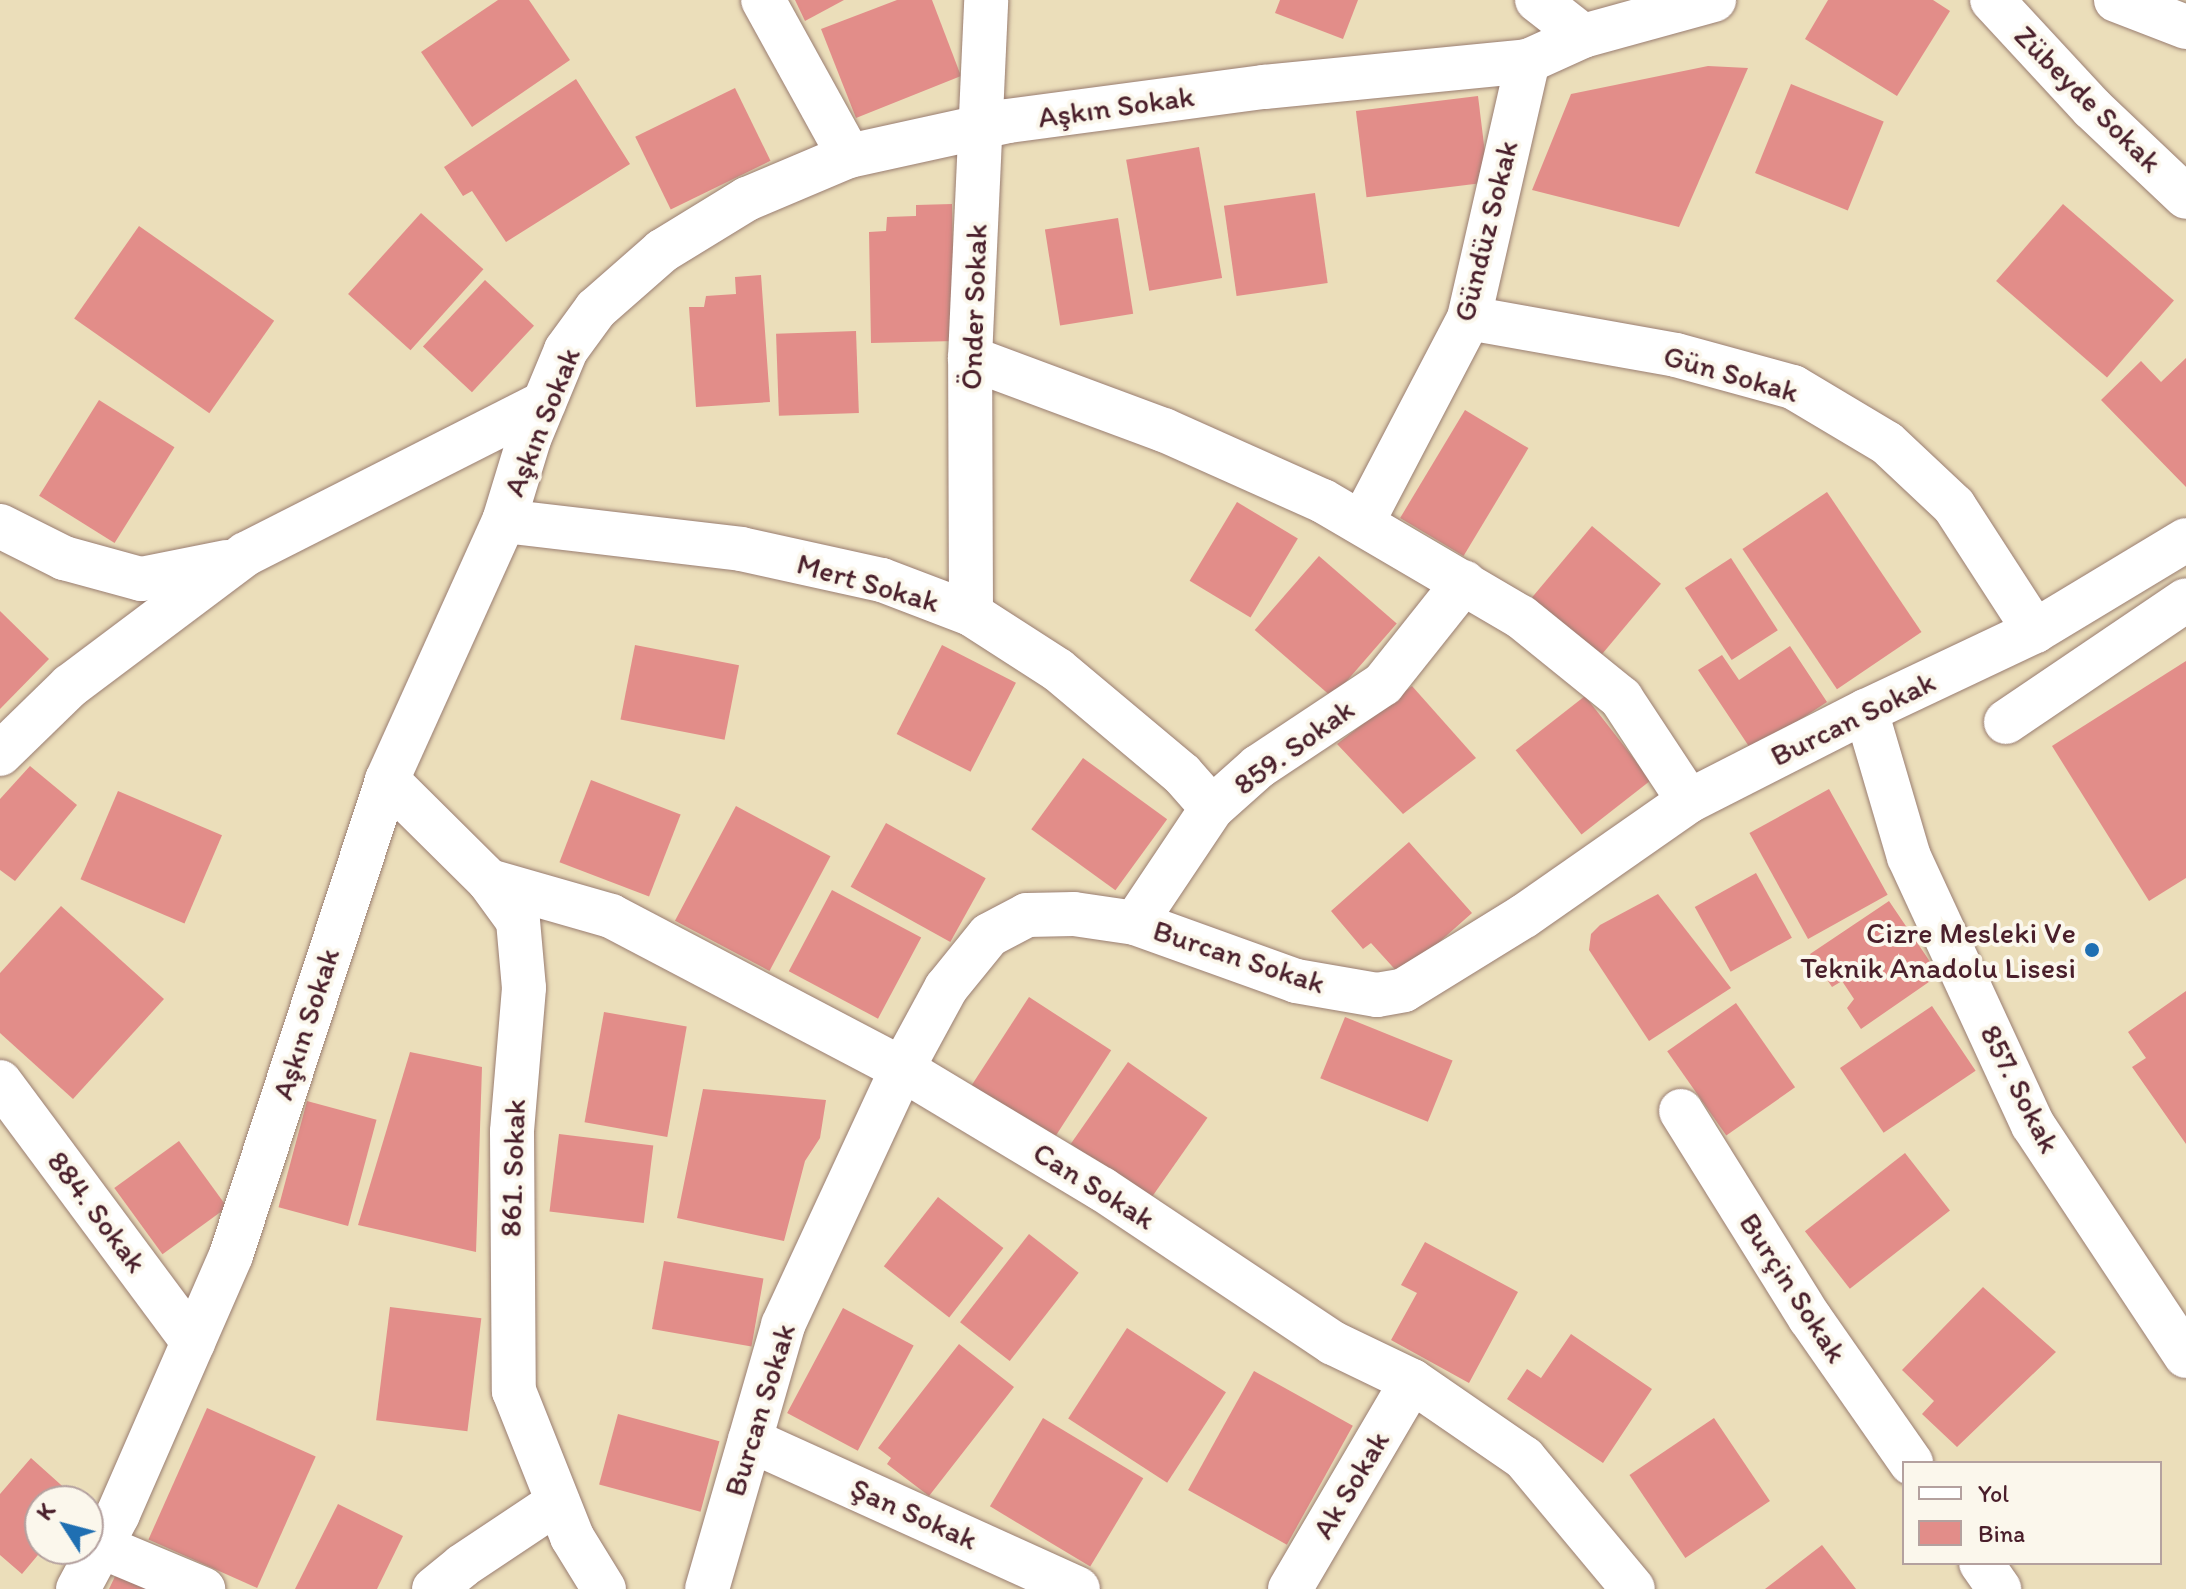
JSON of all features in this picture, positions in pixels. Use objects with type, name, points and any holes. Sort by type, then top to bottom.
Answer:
[{"type":"street","points":[[763,0],[849,156]]},
{"type":"street","name":"Önder Sokak","points":[[971,614],[970,358],[986,0]]},
{"type":"street","points":[[1537,0],[1583,36]]},
{"type":"street","name":"Aşkın Sokak","points":[[104,1537],[231,1255],[387,780],[504,521],[529,439],[566,350],[596,309],[662,251],[747,199],[849,156],[982,127],[1264,87],[1528,61],[1583,36],[1714,0]]},
{"type":"street","name":"Zübeyde Sokak","points":[[1992,0],[2092,108],[2186,197]]},
{"type":"street","points":[[2116,0],[2186,27]]},
{"type":"street","name":"Gündüz Sokak","points":[[1362,523],[1469,318],[1528,61]]},
{"type":"street","name":"Gün Sokak","points":[[1469,318],[1676,355],[1793,387],[1887,443],[1954,506],[2035,631]]},
{"type":"street","points":[[970,358],[1164,430],[1323,501],[1521,617],[1621,698],[1689,801]]},
{"type":"street","points":[[0,754],[70,686],[238,560],[365,492],[544,403]]},
{"type":"street","name":"Mert Sokak","points":[[504,521],[741,549],[882,580],[971,614],[1058,670],[1182,774],[1212,808]]},
{"type":"street","points":[[0,526],[64,558],[141,579],[238,560]]},
{"type":"street","name":"Burcan Sokak","points":[[707,1589],[783,1325],[902,1069],[946,988],[989,935],[1027,915],[1074,914],[1135,923],[1296,981],[1377,995],[1404,990],[1524,916],[1689,801],[1866,711],[2035,631],[2186,540]]},
{"type":"street","name":"859. Sokak","points":[[1135,923],[1212,808],[1258,767],[1383,684],[1464,582]]},
{"type":"street","points":[[2006,722],[2186,600]]},
{"type":"street","name":"857. Sokak","points":[[1866,711],[1909,857],[2033,1125],[2186,1356]]},
{"type":"street","name":"861. Sokak","points":[[387,780],[489,881],[518,921],[524,988],[512,1132],[514,1391],[572,1537],[604,1589]]},
{"type":"street","name":"Can Sokak","points":[[489,881],[611,916],[902,1069],[1102,1189],[1333,1343],[1412,1381],[1524,1458],[1633,1589]]},
{"type":"street","name":"884. Sokak","points":[[0,1082],[193,1342]]},
{"type":"street","name":"Burçin Sokak","points":[[1681,1111],[1810,1318],[1910,1461]]},
{"type":"street","name":"Ak Sokak","points":[[1290,1589],[1412,1381]]},
{"type":"street","name":"Şan Sokak","points":[[750,1440],[1078,1589]]},
{"type":"street","points":[[434,1589],[558,1502]]},
{"type":"street","points":[[104,1548],[203,1589]]},
{"type":"street","name":"Aşkın Sokak","points":[[78,1589],[90,1565]]},
{"type":"street","points":[[1982,1565],[1999,1589]]},
{"type":"building","points":[[498,0],[529,0],[570,60],[472,127],[421,52]]},
{"type":"building","points":[[795,0],[844,0],[805,21]]},
{"type":"building","points":[[897,0],[932,0],[961,76],[856,118],[821,29]]},
{"type":"building","points":[[1280,0],[1358,0],[1343,39],[1275,13]]},
{"type":"building","points":[[1828,0],[1933,0],[1950,11],[1897,96],[1805,39]]},
{"type":"building","points":[[1708,66],[1748,68],[1679,227],[1532,190],[1571,94]]},
{"type":"building","points":[[576,79],[630,164],[506,242],[472,191],[463,196],[444,167]]},
{"type":"building","points":[[1791,84],[1884,121],[1848,210],[1755,173]]},
{"type":"building","points":[[735,88],[771,161],[671,209],[635,137]]},
{"type":"building","points":[[1478,96],[1489,182],[1367,197],[1356,111]]},
{"type":"building","points":[[1199,147],[1222,278],[1149,291],[1126,160]]},
{"type":"building","points":[[1315,193],[1328,283],[1237,296],[1224,206]]},
{"type":"building","points":[[952,204],[955,341],[871,343],[869,232],[886,231],[887,217],[916,216],[916,205]]},
{"type":"building","points":[[2063,204],[2174,300],[2107,377],[1996,281]]},
{"type":"building","points":[[421,213],[483,269],[410,350],[348,294]]},
{"type":"building","points":[[1118,218],[1133,314],[1060,325],[1045,230]]},
{"type":"building","points":[[139,226],[274,321],[209,413],[74,319]]},
{"type":"building","points":[[761,275],[770,402],[696,407],[689,307],[704,307],[706,296],[736,294],[735,277]]},
{"type":"building","points":[[485,280],[534,326],[472,392],[423,347]]},
{"type":"building","points":[[856,331],[859,413],[779,416],[776,334]]},
{"type":"building","points":[[2186,358],[2186,487],[2101,400],[2141,361],[2161,382]]},
{"type":"building","points":[[99,400],[174,447],[115,543],[39,496]]},
{"type":"building","points":[[1465,410],[1528,448],[1464,556],[1400,518]]},
{"type":"building","points":[[1827,492],[1922,632],[1837,689],[1742,549]]},
{"type":"building","points":[[1237,502],[1298,539],[1250,617],[1190,581]]},
{"type":"building","points":[[1592,526],[1661,584],[1599,658],[1530,600]]},
{"type":"building","points":[[1319,556],[1397,624],[1332,698],[1255,630]]},
{"type":"building","points":[[1731,558],[1778,630],[1732,660],[1685,588]]},
{"type":"building","points":[[0,611],[49,659],[0,709]]},
{"type":"building","points":[[635,645],[739,665],[725,740],[620,720]]},
{"type":"building","points":[[942,645],[1016,683],[971,772],[897,734]]},
{"type":"building","points":[[1790,646],[1827,702],[1752,751],[1698,670],[1722,655],[1739,680]]},
{"type":"building","points":[[2186,661],[2186,878],[2149,901],[2052,746]]},
{"type":"building","points":[[1412,686],[1476,758],[1403,814],[1337,744]]},
{"type":"building","points":[[1585,696],[1651,780],[1582,834],[1516,750]]},
{"type":"building","points":[[1083,758],[1167,819],[1115,890],[1031,829]]},
{"type":"building","points":[[30,766],[77,805],[15,881],[0,870],[0,799]]},
{"type":"building","points":[[591,780],[681,814],[649,897],[559,862]]},
{"type":"building","points":[[1829,789],[1888,895],[1808,939],[1749,833]]},
{"type":"building","points":[[118,791],[222,835],[185,924],[80,879]]},
{"type":"building","points":[[736,806],[830,856],[769,971],[675,921]]},
{"type":"building","points":[[886,823],[986,878],[950,942],[851,887]]},
{"type":"building","points":[[1409,842],[1472,913],[1401,976],[1371,943],[1363,949],[1331,911]]},
{"type":"building","points":[[1756,873],[1792,938],[1731,972],[1695,907]]},
{"type":"building","points":[[832,890],[921,937],[878,1019],[789,971]]},
{"type":"building","points":[[1658,894],[1731,988],[1649,1041],[1589,950],[1591,934],[1600,925]]},
{"type":"building","points":[[1889,901],[1939,975],[1861,1029],[1847,1008],[1854,999],[1842,981],[1832,987],[1810,954]]},
{"type":"building","points":[[61,906],[164,999],[73,1099],[0,1033],[0,973]]},
{"type":"building","points":[[2186,991],[2186,1144],[2132,1067],[2146,1058],[2128,1032]]},
{"type":"building","points":[[1029,997],[1111,1050],[1052,1141],[970,1088]]},
{"type":"building","points":[[1736,1003],[1795,1087],[1726,1136],[1667,1051]]},
{"type":"building","points":[[1932,1006],[1976,1071],[1884,1133],[1840,1068]]},
{"type":"building","points":[[604,1012],[687,1027],[667,1137],[585,1122]]},
{"type":"building","points":[[1345,1017],[1453,1060],[1428,1122],[1320,1078]]},
{"type":"building","points":[[410,1052],[482,1067],[476,1252],[358,1225]]},
{"type":"building","points":[[1128,1062],[1207,1118],[1150,1200],[1071,1144]]},
{"type":"building","points":[[703,1089],[826,1100],[820,1138],[805,1161],[784,1241],[677,1218]]},
{"type":"building","points":[[307,1101],[377,1120],[348,1226],[279,1207]]},
{"type":"building","points":[[559,1134],[653,1146],[644,1223],[549,1211]]},
{"type":"building","points":[[179,1141],[227,1207],[162,1254],[114,1188]]},
{"type":"building","points":[[1905,1153],[1950,1211],[1850,1289],[1805,1231]]},
{"type":"building","points":[[938,1197],[1003,1248],[949,1317],[884,1266]]},
{"type":"building","points":[[1029,1234],[1079,1273],[1010,1361],[960,1322]]},
{"type":"building","points":[[1425,1242],[1518,1292],[1469,1383],[1391,1340],[1417,1293],[1401,1285]]},
{"type":"building","points":[[664,1261],[763,1279],[751,1346],[652,1329]]},
{"type":"building","points":[[1983,1287],[2056,1352],[1957,1447],[1922,1414],[1934,1401],[1902,1370]]},
{"type":"building","points":[[390,1307],[481,1318],[467,1431],[376,1420]]},
{"type":"building","points":[[843,1308],[914,1346],[858,1451],[787,1413]]},
{"type":"building","points":[[1127,1328],[1226,1392],[1167,1483],[1068,1419]]},
{"type":"building","points":[[1571,1334],[1652,1389],[1603,1463],[1507,1399],[1527,1369],[1541,1378]]},
{"type":"building","points":[[959,1344],[1014,1387],[929,1496],[887,1464],[891,1458],[878,1448]]},
{"type":"building","points":[[1254,1371],[1353,1426],[1287,1545],[1188,1490]]},
{"type":"building","points":[[207,1408],[316,1456],[257,1588],[148,1540]]},
{"type":"building","points":[[618,1414],[719,1441],[701,1512],[599,1485]]},
{"type":"building","points":[[1043,1418],[1143,1478],[1090,1567],[990,1506]]},
{"type":"building","points":[[1714,1418],[1770,1501],[1685,1558],[1629,1475]]},
{"type":"building","points":[[31,1458],[61,1485],[24,1485],[24,1565],[30,1565],[22,1574],[0,1555],[0,1494]]},
{"type":"building","points":[[338,1504],[403,1536],[377,1589],[295,1589]]},
{"type":"building","points":[[1822,1545],[1856,1589],[1765,1589]]},
{"type":"building","points":[[119,1568],[163,1589],[109,1589]]},
{"type":"place","name":"Cizre Mesleki Ve Teknik Anadolu Lisesi","points":[[2092,950]]}]
